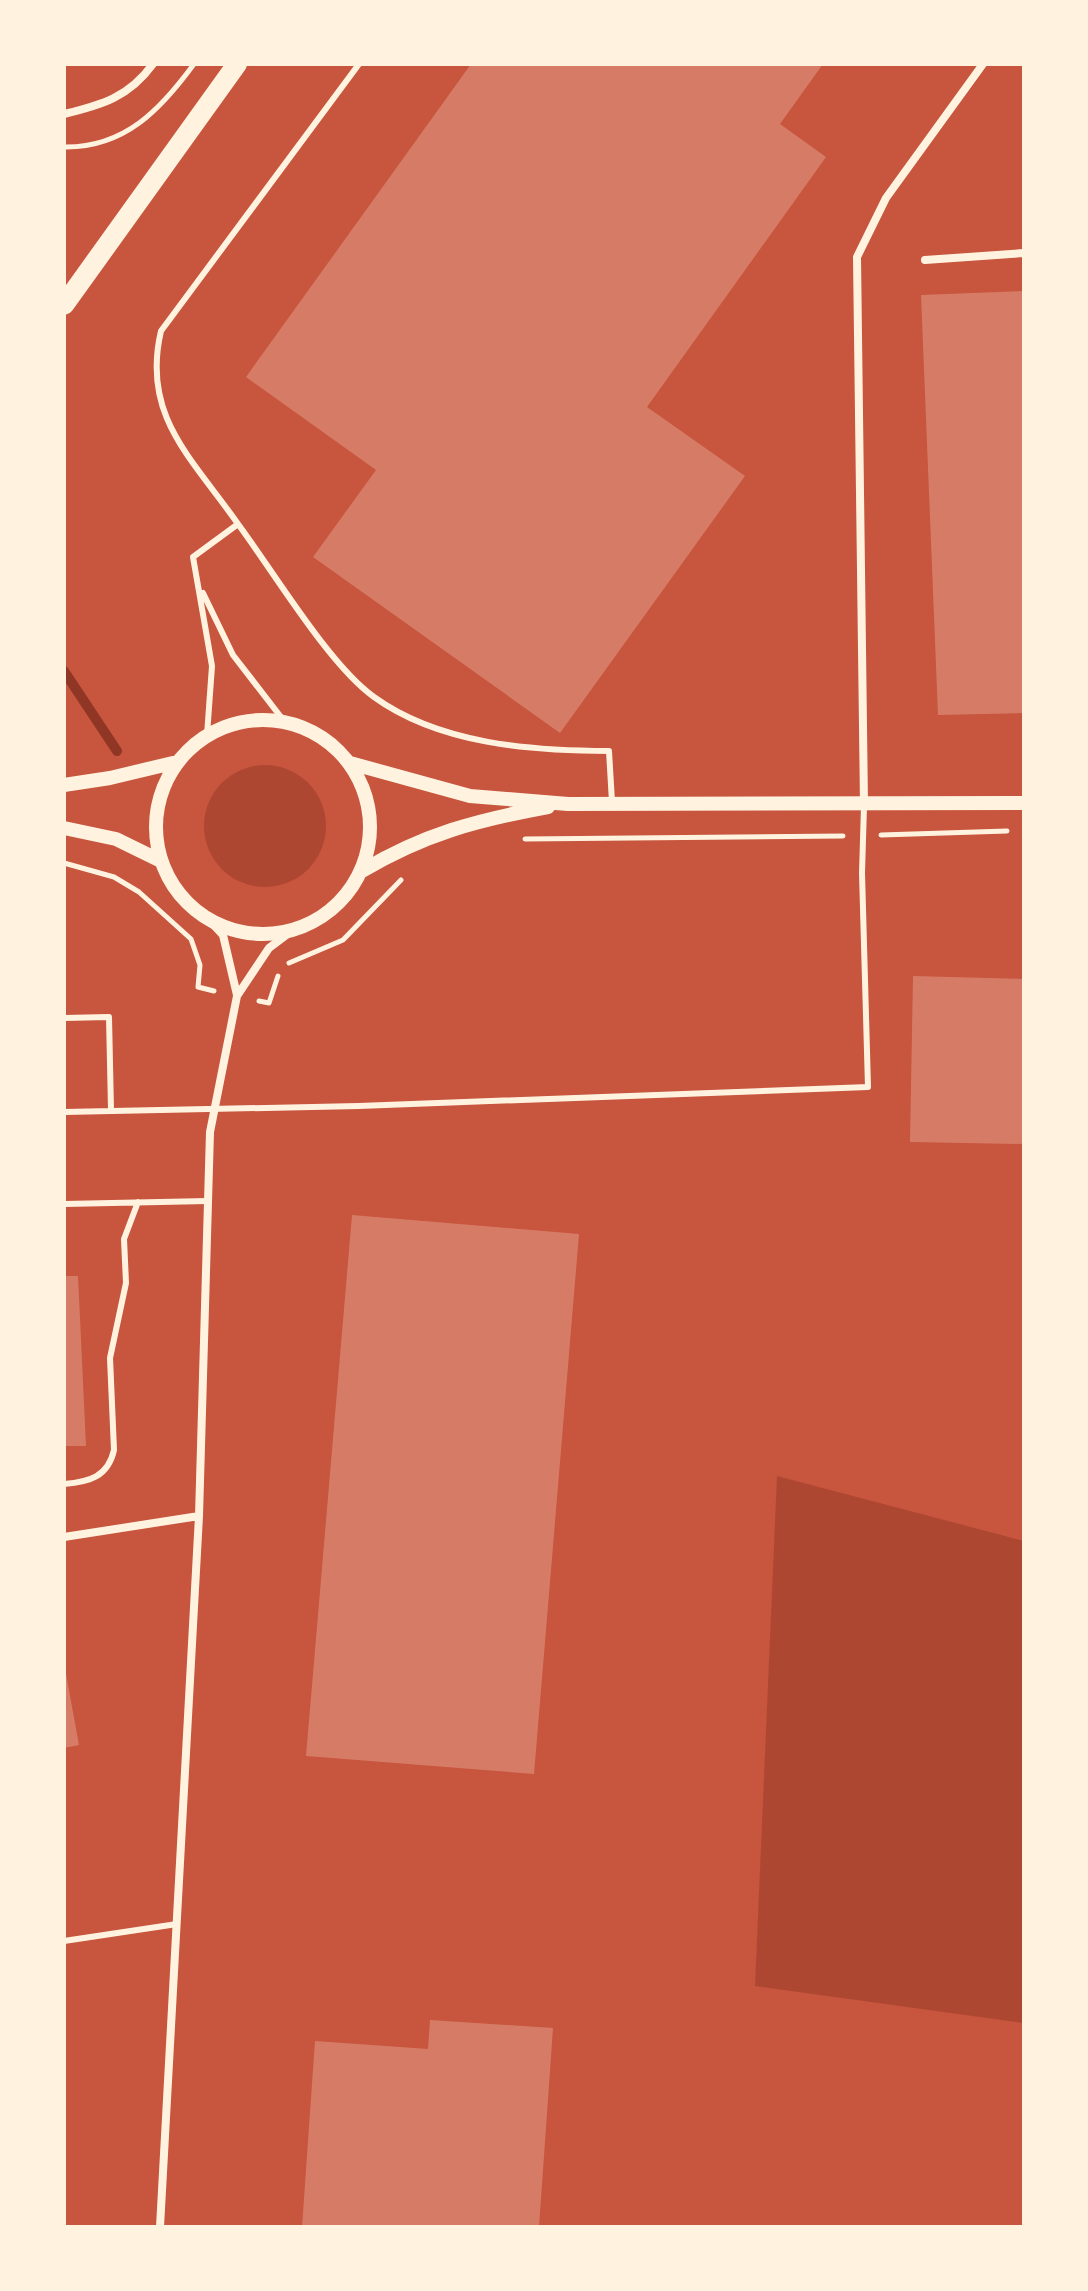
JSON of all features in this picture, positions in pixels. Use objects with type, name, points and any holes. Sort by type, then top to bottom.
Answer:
[{"type":"main road","points":[[64,305],[237,64]]},
{"type":"street","points":[[64,114],[107,104],[145,75],[153,64]]},
{"type":"street","points":[[864,806],[857,257],[886,198],[983,64]]},
{"type":"street","points":[[925,260],[1024,253]]},
{"type":"street","points":[[237,996],[223,935],[172,884],[161,861],[155,827],[161,793],[177,762],[207,735],[231,723],[257,719],[284,721],[309,729],[332,743],[350,763],[367,796],[371,834],[362,871]]},
{"type":"street","points":[[64,785],[177,762]]},
{"type":"street","points":[[350,763],[470,796],[568,804],[864,806],[1024,803]]},
{"type":"street","points":[[160,2227],[199,1516],[210,1132],[237,996],[269,948],[293,930],[334,908],[362,871],[405,846],[452,827],[568,804]]},
{"type":"street","points":[[64,828],[116,839],[161,861]]},
{"type":"street","points":[[208,919],[249,933],[293,930]]},
{"type":"street","points":[[64,1537],[199,1516]]},
{"type":"lane","points":[[359,64],[161,331],[154,362],[156,394],[167,422],[238,524],[343,668],[373,697],[420,722],[485,741],[564,751],[609,751],[612,804]]},
{"type":"lane","points":[[207,735],[212,666],[193,557],[238,524]]},
{"type":"lane","points":[[200,587],[233,655],[284,721]]},
{"type":"lane","points":[[64,1112],[215,1106],[374,1106],[868,1087],[864,806]]},
{"type":"lane","points":[[64,1018],[109,1017],[111,1110]]},
{"type":"lane","points":[[64,1204],[208,1201]]},
{"type":"lane","points":[[64,1484],[96,1478],[111,1464],[114,1450],[110,1358],[126,1283],[124,1239],[138,1202]]},
{"type":"lane","points":[[64,1941],[177,1924]]},
{"type":"path","points":[[64,147],[79,147],[124,133],[164,105],[194,64]]},
{"type":"path","points":[[510,839],[863,836],[1009,831]]},
{"type":"path","points":[[64,863],[114,877],[139,892],[191,939],[200,965],[198,987],[269,1003],[280,970],[343,940],[403,878]]},
{"type":"shaded area","points":[[265,765],[288,770],[308,783],[321,803],[326,826],[321,849],[308,869],[288,882],[265,887],[242,882],[222,869],[209,849],[204,826],[209,803],[222,783],[242,770]]},
{"type":"shaded area","points":[[777,1476],[1024,1541],[1024,2023],[755,1986]]},
{"type":"building","points":[[471,64],[823,64],[780,124],[826,157],[647,407],[745,476],[560,733],[313,557],[376,470],[246,377]]},
{"type":"building","points":[[1024,291],[1024,713],[938,715],[921,295]]},
{"type":"building","points":[[913,976],[1024,979],[1024,1144],[910,1142]]},
{"type":"building","points":[[352,1215],[579,1234],[534,1774],[306,1756]]},
{"type":"building","points":[[64,1276],[78,1276],[86,1446],[64,1446]]},
{"type":"building","points":[[64,1663],[79,1745],[64,1748]]},
{"type":"building","points":[[430,2020],[553,2028],[539,2227],[302,2227],[315,2041],[428,2049]]},
{"type":"waterway","points":[[64,671],[117,751]]}]
